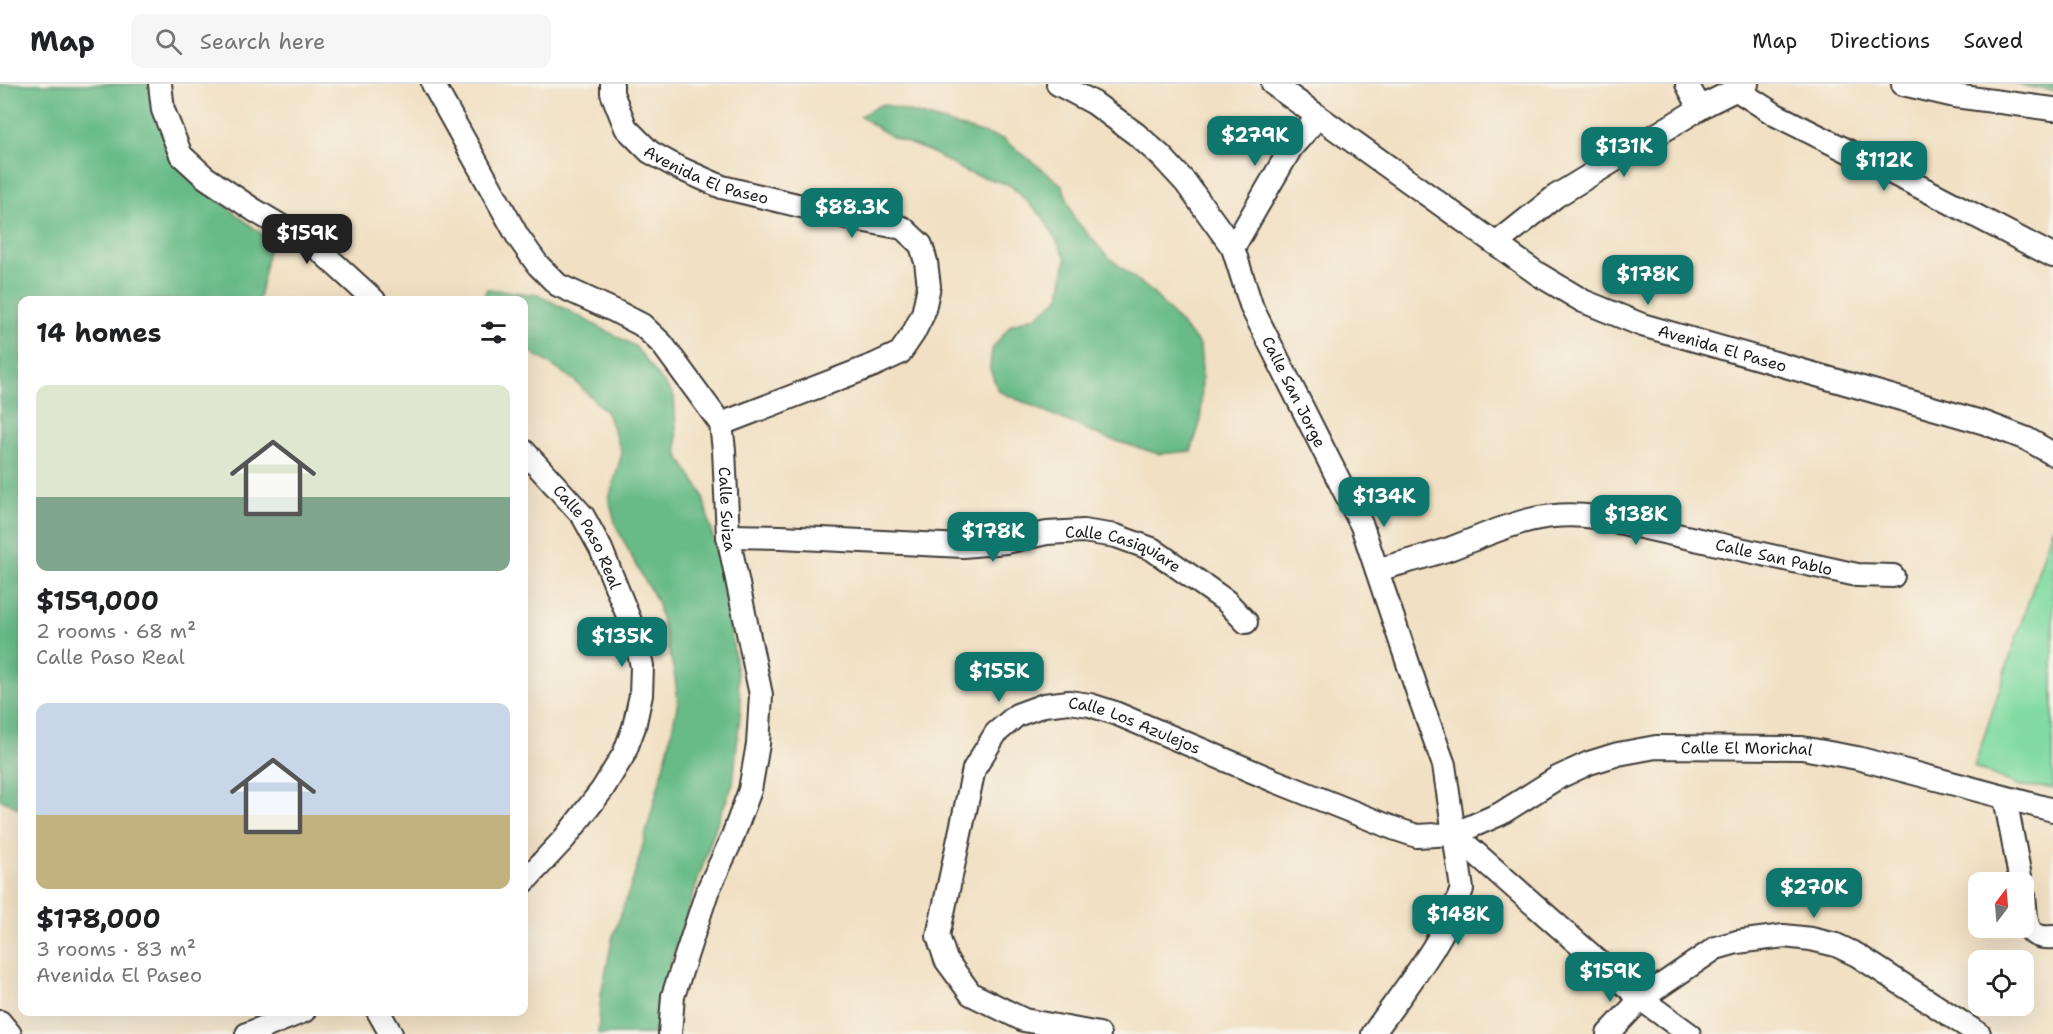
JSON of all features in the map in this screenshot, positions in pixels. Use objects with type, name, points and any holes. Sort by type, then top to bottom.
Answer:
[{"type":"street","points":[[160,84],[163,110],[181,154],[205,177],[316,247],[370,296]]},
{"type":"street","points":[[434,84],[518,237],[538,265],[558,285],[642,325],[662,344],[721,424]]},
{"type":"street","name":"Avenida El Paseo","points":[[612,84],[612,93],[626,128],[650,152],[678,167],[722,187],[855,219],[903,228],[921,245],[929,286],[923,314],[900,353],[721,424]]},
{"type":"street","name":"Calle San Jorge","points":[[1058,84],[1094,104],[1136,134],[1161,156],[1186,183],[1233,248],[1252,308],[1362,526],[1444,765],[1454,834]]},
{"type":"street","name":"Avenida El Paseo","points":[[1273,84],[1538,274],[1583,301],[1642,325],[1985,423],[2027,439],[2053,454]]},
{"type":"street","points":[[1687,84],[1700,108]]},
{"type":"street","points":[[1903,84],[1955,96],[2053,109]]},
{"type":"street","points":[[1497,243],[1556,196],[1700,108],[1742,87],[1776,115],[2053,256]]},
{"type":"street","points":[[1233,248],[1291,148],[1318,117]]},
{"type":"street","name":"Calle Suiza","points":[[670,1034],[673,996],[707,892],[731,841],[750,790],[758,744],[761,695],[728,536],[721,424]]},
{"type":"street","name":"Calle Paso Real","points":[[528,455],[583,516],[601,549],[634,632],[642,666],[641,695],[624,754],[602,790],[564,839],[528,878]]},
{"type":"street","name":"Calle San Pablo","points":[[1377,570],[1448,549],[1516,523],[1542,516],[1572,514],[1596,517],[1857,575],[1893,576]]},
{"type":"street","name":"Calle Casiquiare","points":[[728,536],[963,546],[1006,542],[1047,533],[1083,531],[1116,536],[1152,549],[1226,601],[1246,622]]},
{"type":"street","name":"Calle Los Azulejos","points":[[1099,1034],[1024,1020],[971,994],[946,960],[938,936],[974,769],[996,733],[1017,715],[1044,705],[1069,702],[1090,705],[1115,713],[1393,828],[1417,836],[1454,834]]},
{"type":"street","name":"Calle El Morichal","points":[[1454,834],[1500,814],[1557,778],[1589,763],[1618,754],[1656,747],[1802,748],[1857,758],[2053,810]]},
{"type":"street","points":[[2005,798],[2019,872]]},
{"type":"street","points":[[1454,834],[1641,999],[1689,1034]]},
{"type":"street","points":[[1373,1034],[1442,935],[1456,906],[1462,889],[1454,834]]},
{"type":"street","points":[[2034,935],[2042,938],[2053,937]]},
{"type":"street","points":[[1608,1034],[1641,999],[1716,948],[1737,942],[1784,936],[1836,945],[1857,955],[1979,1034]]},
{"type":"street","points":[[247,1034],[292,1016]]},
{"type":"street","points":[[381,1016],[391,1034]]},
{"type":"street","points":[[0,1022],[10,1034]]},
{"type":"green space","points":[[0,84],[167,84],[194,182],[270,240],[260,296],[18,296],[18,808],[0,799]]},
{"type":"green space","points":[[2013,84],[2053,84],[2053,91]]},
{"type":"green space","points":[[882,104],[1003,139],[1062,185],[1074,218],[1106,255],[1152,292],[1200,345],[1201,420],[1191,451],[1159,454],[1106,438],[998,391],[990,369],[992,349],[1011,325],[1036,316],[1060,297],[1066,258],[1043,217],[1010,185],[966,172],[931,152],[890,136],[860,116]]},
{"type":"green space","points":[[487,289],[539,295],[635,346],[674,396],[678,456],[702,493],[718,557],[729,615],[741,705],[733,784],[717,823],[668,971],[667,1034],[598,1034],[601,994],[613,936],[636,871],[668,749],[678,701],[674,672],[657,601],[616,526],[609,499],[622,453],[607,413],[575,381],[528,350],[528,296],[484,296]]},
{"type":"green space","points":[[2053,526],[2053,788],[2020,786],[1974,767]]}]
